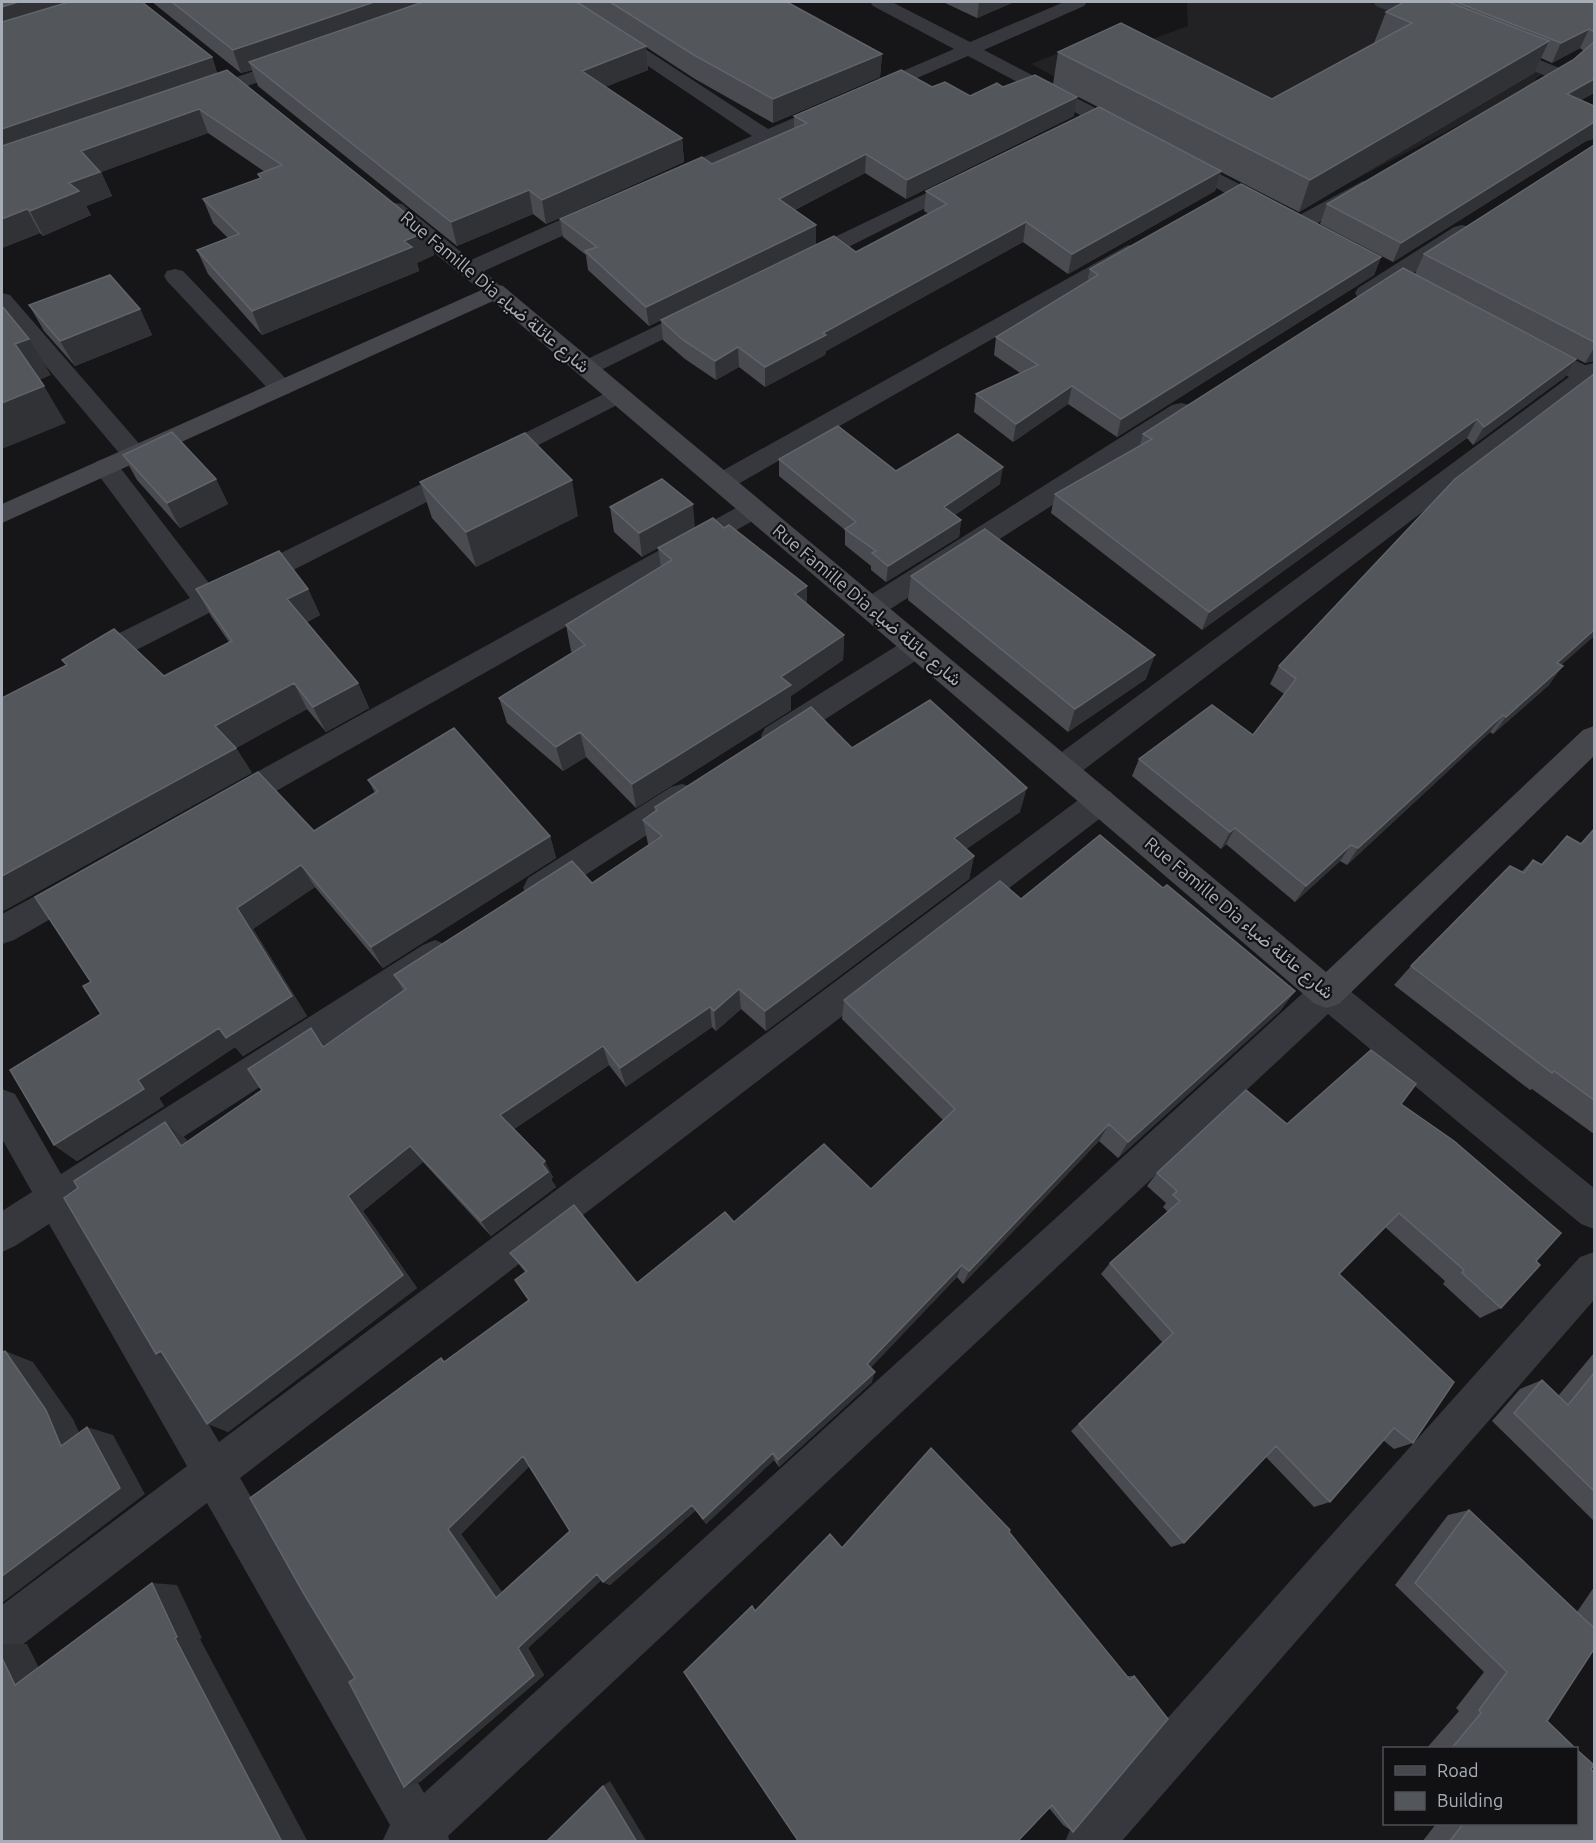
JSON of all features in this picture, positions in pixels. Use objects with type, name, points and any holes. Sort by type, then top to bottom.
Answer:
[{"type":"street","points":[[562,2],[766,136]]},
{"type":"street","points":[[879,2],[1321,235]]},
{"type":"street","points":[[649,188],[1078,2]]},
{"type":"street","points":[[1382,2],[1458,33]]},
{"type":"street","points":[[1479,42],[1555,73]]},
{"type":"street","points":[[182,103],[315,56]]},
{"type":"street","points":[[1531,87],[1573,62]]},
{"type":"street","points":[[220,68],[257,98]]},
{"type":"street","points":[[1074,126],[1095,116]]},
{"type":"street","points":[[778,274],[979,174]]},
{"type":"street","points":[[1300,224],[1380,177]]},
{"type":"street","points":[[1216,202],[1237,190]]},
{"type":"street","name":"Rue Famille Dia شارع عائلة ضياء","points":[[377,195],[618,394],[1327,993],[1594,1211]]},
{"type":"street","points":[[469,269],[617,203]]},
{"type":"street","points":[[1344,306],[1485,217]]},
{"type":"street","points":[[722,483],[1144,243]]},
{"type":"street","points":[[175,276],[281,388]]},
{"type":"street","points":[[2,514],[495,291]]},
{"type":"street","points":[[2,300],[134,454]]},
{"type":"street","points":[[587,368],[725,300]]},
{"type":"street","points":[[1062,769],[1592,375],[1516,338]]},
{"type":"street","points":[[63,674],[618,394]]},
{"type":"street","points":[[871,608],[1203,396]]},
{"type":"street","points":[[106,466],[207,601]]},
{"type":"street","points":[[200,819],[754,509]]},
{"type":"street","points":[[746,756],[916,646]]},
{"type":"street","points":[[2,1106],[213,1472],[417,1837],[1327,993],[1594,738]]},
{"type":"street","points":[[516,903],[706,781]]},
{"type":"street","points":[[2,1632],[1100,801]]},
{"type":"street","points":[[2,930],[106,871]]},
{"type":"street","points":[[2,1233],[456,942]]},
{"type":"street","points":[[1089,1842],[1594,1271]]},
{"type":"shaded area","points":[[1187,2],[1369,2],[1542,74],[1535,79],[1541,82],[1299,209],[1031,64],[1094,39],[1150,40],[1188,26]]},
{"type":"building","points":[[2,2],[18,2],[2,7]]},
{"type":"building","points":[[69,2],[142,2],[212,57],[2,129],[2,22]]},
{"type":"building","points":[[172,2],[374,2],[233,50]]},
{"type":"building","points":[[423,2],[577,2],[646,46],[582,71],[682,138],[542,200],[529,190],[451,222],[249,62]]},
{"type":"building","points":[[610,2],[787,2],[882,54],[773,99],[694,55]]},
{"type":"building","points":[[1404,2],[1449,2],[1549,41],[1310,180],[1058,52],[1121,23],[1272,99],[1412,23],[1386,12]]},
{"type":"building","points":[[1456,2],[1594,2],[1594,32],[1589,29],[1561,43]]},
{"type":"building","points":[[1594,42],[1594,79],[1567,94],[1594,106],[1594,122],[1401,243],[1327,204],[1573,60]]},
{"type":"building","points":[[227,70],[428,231],[404,241],[412,247],[252,311],[197,250],[239,234],[203,199],[261,178],[258,174],[282,165],[199,109],[81,151],[100,172],[69,183],[79,191],[30,211],[27,209],[2,219],[2,146]]},
{"type":"building","points":[[901,70],[932,87],[945,82],[970,96],[997,83],[1003,87],[1035,75],[1077,97],[907,180],[866,154],[779,199],[816,225],[646,307],[585,251],[597,247],[560,219],[702,157],[712,164],[807,123],[794,116]]},
{"type":"building","points":[[1099,107],[1221,171],[1072,254],[1026,222],[765,367],[738,347],[715,361],[683,340],[661,320],[834,236],[856,252],[947,204],[926,191]]},
{"type":"building","points":[[1594,145],[1594,342],[1424,254]]},
{"type":"building","points":[[1241,184],[1381,257],[1121,419],[1072,386],[1016,424],[976,394],[1038,365],[996,337],[1098,275],[1090,269]]},
{"type":"building","points":[[1403,268],[1576,359],[1484,427],[1477,419],[1209,612],[1055,494],[1152,439],[1143,434]]},
{"type":"building","points":[[110,275],[140,309],[60,341],[29,305]]},
{"type":"building","points":[[2,306],[29,339],[15,344],[44,386],[2,403]]},
{"type":"building","points":[[1594,374],[1594,630],[1557,663],[1563,666],[1506,717],[1503,715],[1358,848],[1351,845],[1306,886],[1235,828],[1230,832],[1139,759],[1212,705],[1253,735],[1296,679],[1279,666],[1455,479]]},
{"type":"building","points":[[838,426],[896,471],[958,434],[1003,467],[944,507],[961,520],[888,566],[872,553],[876,551],[845,529],[856,522],[779,459]]},
{"type":"building","points":[[172,432],[216,479],[167,503],[123,455]]},
{"type":"building","points":[[525,433],[572,480],[466,532],[420,482]]},
{"type":"building","points":[[662,479],[693,504],[639,533],[610,507]]},
{"type":"building","points":[[713,518],[724,528],[729,525],[807,586],[795,594],[844,635],[781,677],[791,685],[632,784],[580,732],[556,747],[499,698],[585,645],[566,625],[672,560],[658,548]]},
{"type":"building","points":[[985,529],[1155,655],[1075,709],[911,576]]},
{"type":"building","points":[[279,551],[308,589],[287,599],[358,683],[313,707],[294,683],[215,726],[236,748],[2,876],[2,698],[67,665],[62,660],[114,629],[164,676],[232,641],[196,589]]},
{"type":"building","points":[[930,700],[1027,788],[954,838],[974,856],[765,1011],[739,989],[714,1011],[710,1007],[620,1068],[603,1046],[500,1115],[545,1161],[542,1164],[548,1172],[481,1221],[410,1146],[348,1196],[403,1275],[207,1424],[161,1351],[156,1354],[64,1198],[78,1188],[74,1181],[165,1122],[181,1146],[262,1090],[248,1069],[311,1028],[323,1047],[406,989],[394,975],[572,861],[592,883],[662,836],[643,820],[657,810],[655,807],[811,707],[852,748]]},
{"type":"building","points":[[454,728],[550,836],[371,947],[301,865],[237,908],[292,996],[226,1038],[219,1028],[138,1080],[144,1089],[54,1145],[10,1070],[101,1014],[83,986],[91,982],[35,897],[258,772],[314,831],[378,791],[368,780]]},
{"type":"building","points":[[1594,829],[1594,1100],[1554,1071],[1552,1073],[1411,966],[1510,866],[1524,873],[1533,860],[1542,865],[1567,836],[1581,844]]},
{"type":"building","points":[[1100,835],[1163,888],[1167,885],[1295,991],[1128,1142],[1109,1124],[969,1271],[962,1265],[867,1364],[875,1372],[778,1460],[773,1453],[703,1519],[692,1505],[603,1582],[597,1574],[518,1648],[534,1675],[404,1787],[349,1682],[355,1678],[250,1498],[441,1358],[444,1362],[529,1300],[515,1280],[527,1271],[510,1253],[574,1205],[637,1283],[725,1212],[734,1222],[824,1144],[871,1189],[955,1109],[844,1000],[1000,881],[1021,899]],"holes":[[[523,1456],[570,1531],[496,1598],[448,1529]]]},
{"type":"building","points":[[1371,1050],[1416,1084],[1401,1104],[1454,1141],[1561,1233],[1536,1261],[1540,1265],[1501,1308],[1462,1273],[1464,1270],[1399,1213],[1339,1274],[1454,1382],[1413,1443],[1394,1428],[1330,1502],[1276,1446],[1184,1543],[1079,1424],[1173,1333],[1110,1263],[1180,1201],[1173,1195],[1177,1191],[1157,1173],[1246,1090],[1287,1124]]},
{"type":"building","points":[[5,1351],[46,1410],[61,1446],[87,1427],[120,1488],[2,1576],[2,1353]]},
{"type":"building","points":[[1594,1373],[1594,1491],[1514,1413],[1542,1380],[1568,1405]]},
{"type":"building","points":[[931,1448],[1010,1530],[1009,1532],[1130,1680],[1134,1676],[1168,1719],[1073,1832],[1052,1805],[1017,1842],[799,1842],[684,1672],[752,1606],[755,1611],[830,1534],[842,1548]]},
{"type":"building","points":[[1469,1510],[1594,1628],[1594,1649],[1547,1721],[1574,1747],[1453,1747],[1481,1713],[1479,1710],[1507,1672],[1415,1583]]},
{"type":"building","points":[[152,1583],[177,1637],[175,1638],[282,1842],[2,1842],[2,1658],[15,1685]]},
{"type":"building","points":[[1578,1751],[1594,1765],[1591,1769],[1594,1773],[1594,1842],[1449,1842],[1462,1825],[1578,1825]]},
{"type":"building","points":[[603,1786],[637,1842],[546,1842]]}]
